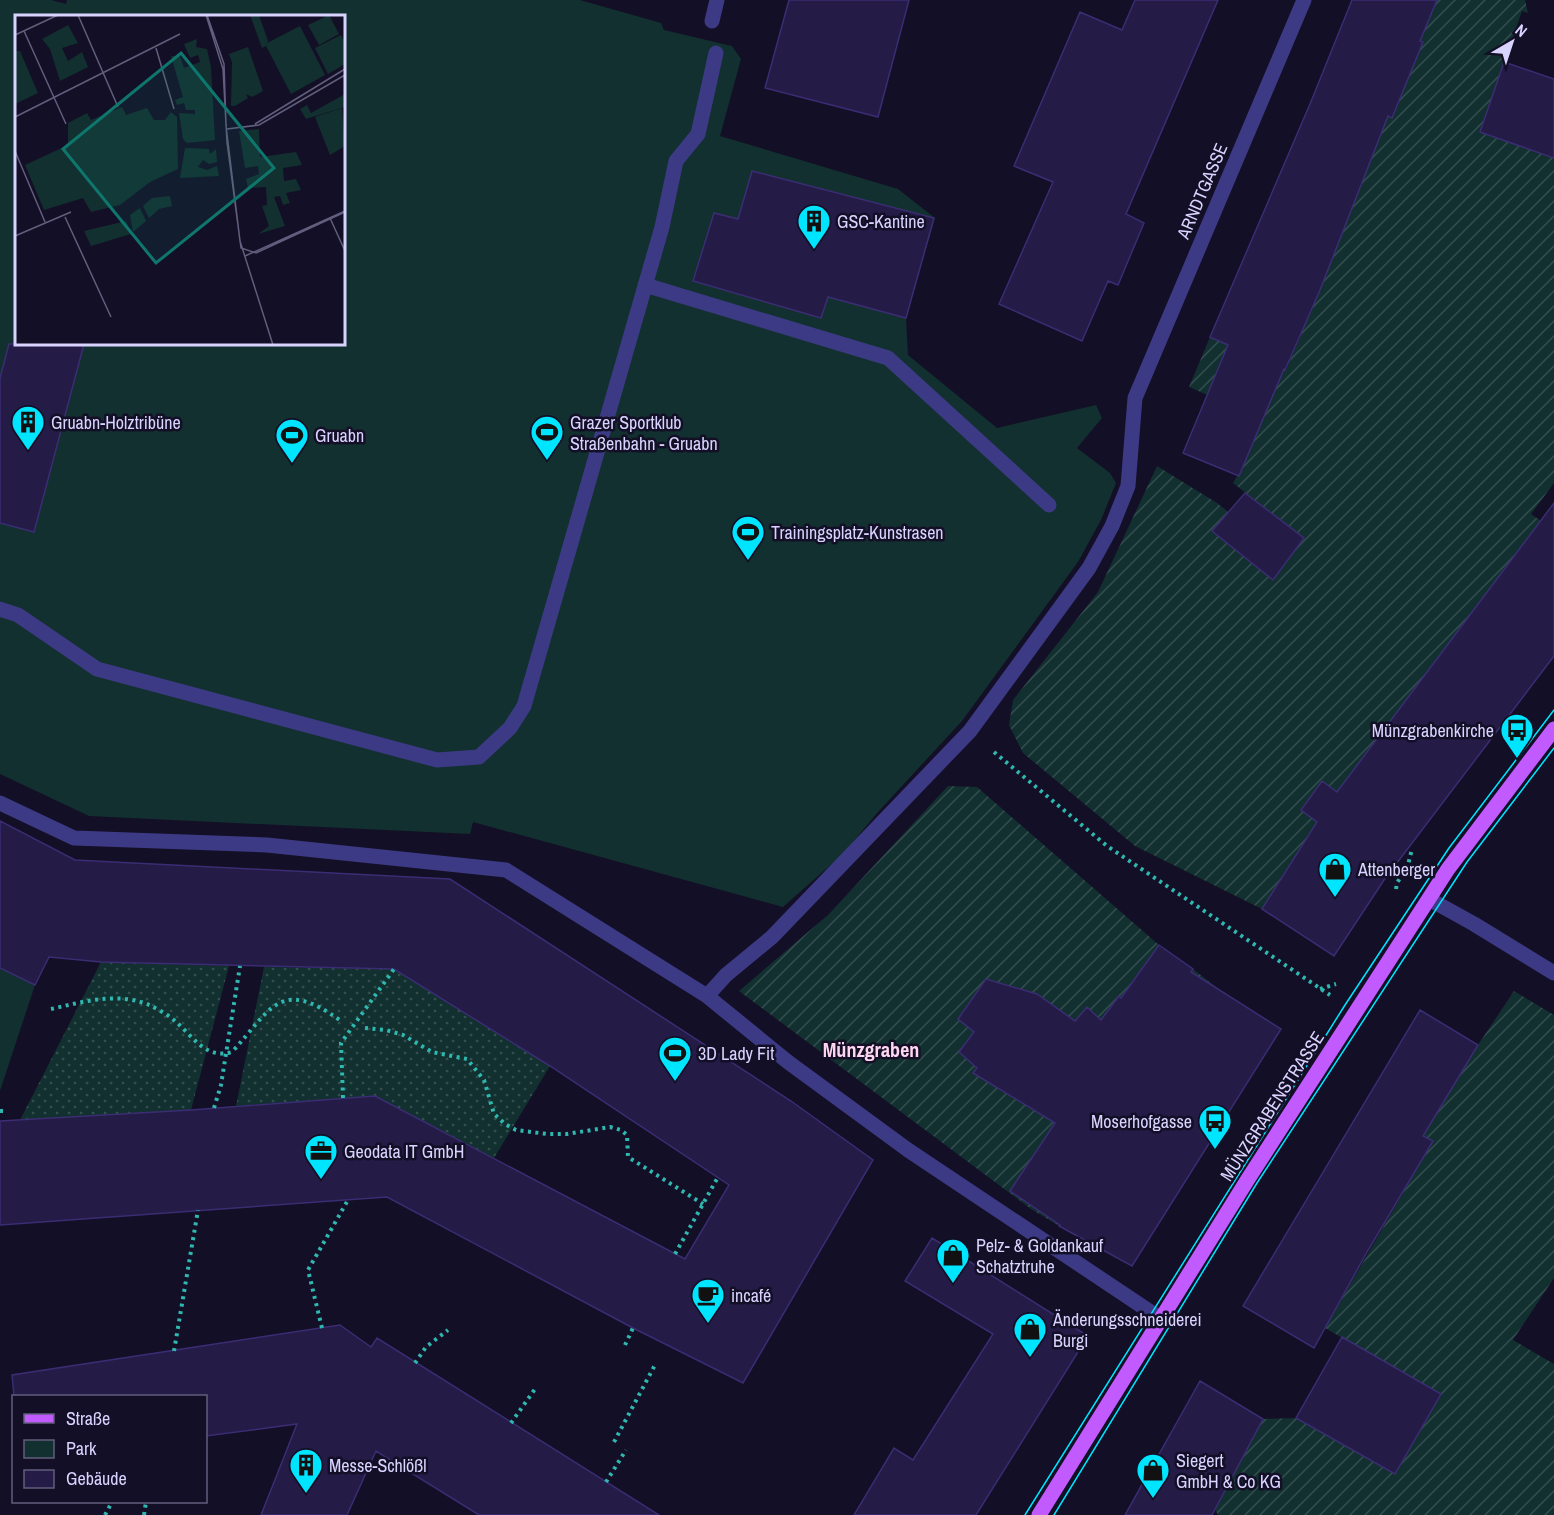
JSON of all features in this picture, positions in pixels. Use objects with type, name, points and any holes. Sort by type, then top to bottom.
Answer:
[{"type":"main road","name":"MÜNZGRABENSTRASSE","points":[[1039,1515],[1248,1179],[1429,899],[1458,856],[1554,729]]},
{"type":"street","points":[[712,21],[717,0]]},
{"type":"street","name":"ARNDTGASSE","points":[[706,996],[726,975],[772,937],[969,731],[1089,568],[1112,526],[1128,486],[1135,398],[1304,0]]},
{"type":"street","points":[[0,609],[18,615],[97,669],[437,760],[479,757],[510,728],[524,706],[662,227],[676,161],[698,134],[716,53]]},
{"type":"street","points":[[645,285],[888,357],[1049,505]]},
{"type":"street","points":[[0,803],[74,838],[267,845],[506,870],[706,996],[788,1062],[908,1150],[1161,1318]]},
{"type":"street","points":[[1429,899],[1554,974]]},
{"type":"path","points":[[969,731],[1107,846],[1320,989]]},
{"type":"path","points":[[1395,892],[1397,883],[1408,865],[1412,849]]},
{"type":"path","points":[[214,1108],[221,1085],[240,966]]},
{"type":"path","points":[[343,1098],[341,1043],[393,969]]},
{"type":"path","points":[[51,1009],[103,997],[146,1004],[175,1021],[202,1047],[215,1054],[231,1052],[262,1017],[284,1000],[306,1001],[319,1006],[341,1021]]},
{"type":"path","points":[[365,1028],[395,1033],[411,1039],[432,1052],[467,1059],[484,1080],[494,1114],[516,1130],[557,1134],[610,1127],[621,1130],[627,1135],[628,1157],[703,1204]]},
{"type":"path","points":[[675,1254],[718,1177]]},
{"type":"path","points":[[322,1328],[309,1270],[348,1200]]},
{"type":"path","points":[[174,1351],[198,1210]]},
{"type":"path","points":[[625,1346],[633,1328]]},
{"type":"path","points":[[415,1363],[426,1347],[448,1330]]},
{"type":"path","points":[[614,1442],[656,1363]]},
{"type":"path","points":[[511,1423],[535,1389]]},
{"type":"path","points":[[606,1482],[626,1450]]},
{"type":"green space","name":"Grazer Sportklub Straßenbahn - Gruabn","points":[[0,0],[51,0],[66,4],[67,0],[580,0],[661,23],[664,30],[732,46],[741,59],[720,136],[898,189],[935,218],[906,318],[908,355],[997,428],[1096,405],[1102,418],[1077,448],[1110,473],[1116,483],[1101,520],[1078,562],[962,721],[878,812],[843,854],[783,907],[473,822],[470,834],[89,816],[0,774]]},
{"type":"green space","points":[[1437,0],[1525,0],[1528,13],[1522,11],[1480,131],[1554,158],[1554,483],[1531,514],[1541,521],[1337,792],[1322,781],[1301,810],[1317,822],[1262,909],[1135,846],[1023,753],[1009,725],[1013,700],[1098,592],[1157,466],[1217,503],[1272,547],[1303,538],[1233,483],[1245,462],[1263,419],[1189,387],[1210,337],[1286,370],[1388,116],[1392,118]]},
{"type":"green space","points":[[948,786],[977,787],[1159,945],[1130,985],[1164,1009],[1193,969],[1216,987],[1143,1097],[1057,1008],[1037,994],[986,979],[958,1019],[974,1032],[959,1052],[1007,1094],[1074,1135],[1120,1132],[1059,1226],[1031,1209],[739,991],[828,915]]},
{"type":"green space","points":[[101,962],[229,966],[191,1110],[19,1122]]},
{"type":"green space","points":[[264,967],[394,969],[550,1066],[494,1158],[375,1096],[236,1106]]},
{"type":"green space","points":[[0,968],[35,985],[0,1091]]},
{"type":"green space","points":[[1514,991],[1554,1015],[1554,1278],[1513,1340],[1554,1364],[1554,1515],[1218,1515],[1215,1509],[1263,1419],[1296,1418],[1395,1474],[1440,1394],[1325,1328],[1433,1141],[1423,1136]]},
{"type":"building","points":[[789,0],[909,0],[878,117],[765,88]]},
{"type":"building","points":[[1135,0],[1218,0],[1126,214],[1144,223],[1118,285],[1108,281],[1082,341],[999,304],[1053,182],[1014,166],[1080,12],[1122,30]]},
{"type":"building","points":[[1352,0],[1437,0],[1420,41],[1423,42],[1392,118],[1388,116],[1320,290],[1239,476],[1183,453],[1228,345],[1210,337]]},
{"type":"building","points":[[1504,62],[1554,79],[1554,158],[1480,132]]},
{"type":"building","name":"GSC-Kantine","points":[[752,171],[934,218],[906,318],[828,297],[821,318],[693,281],[714,213],[738,219]]},
{"type":"building","name":"Gruabn-Holztribüne","points":[[9,344],[84,345],[34,532],[0,523],[0,378]]},
{"type":"building","points":[[1245,493],[1304,538],[1273,580],[1212,531]]},
{"type":"building","points":[[1554,503],[1554,656],[1384,880],[1334,956],[1262,909],[1317,822],[1301,810],[1322,781],[1337,792]]},
{"type":"building","points":[[0,821],[75,860],[450,879],[791,1101],[873,1160],[743,1383],[633,1328],[387,1197],[0,1225],[0,1121],[375,1096],[685,1259],[729,1185],[550,1066],[394,969],[101,962],[49,957],[35,985],[0,968]]},
{"type":"building","points":[[1159,945],[1193,969],[1191,972],[1281,1029],[1132,1266],[1059,1226],[1010,1191],[1055,1123],[973,1073],[977,1068],[959,1052],[974,1032],[958,1019],[986,979],[1037,994],[1075,1021],[1087,1007],[1101,1020],[1119,996],[1121,998]]},
{"type":"building","points":[[1420,1010],[1478,1045],[1423,1136],[1433,1141],[1367,1252],[1314,1348],[1243,1306]]},
{"type":"building","points":[[932,1238],[1088,1336],[976,1515],[854,1515],[894,1448],[913,1460],[993,1334],[905,1281]]},
{"type":"building","points":[[340,1325],[371,1347],[377,1338],[659,1515],[479,1515],[376,1451],[347,1515],[261,1515],[297,1424],[207,1436],[207,1395],[14,1395],[12,1375]]},
{"type":"building","points":[[1342,1337],[1441,1394],[1395,1474],[1296,1418]]},
{"type":"building","points":[[1200,1381],[1263,1419],[1212,1515],[1125,1515]]},
{"type":"tram line","points":[[1025,1515],[1345,1005],[1449,848],[1554,710]]},
{"type":"tram line","points":[[1054,1515],[1257,1183],[1467,862],[1554,748]]},
{"type":"place","name":"GSC-Kantine","points":[[814,250]]},
{"type":"place","name":"Gruabn-Holztribüne","points":[[28,451]]},
{"type":"place","name":"Grazer Sportklub Straßenbahn - Gruabn","points":[[547,461]]},
{"type":"place","name":"Gruabn","points":[[292,464]]},
{"type":"place","name":"Trainingsplatz-Kunstrasen","points":[[748,561]]},
{"type":"place","name":"Münzgrabenkirche","points":[[1517,759]]},
{"type":"place","name":"Attenberger","points":[[1335,898]]},
{"type":"place","name":"3D Lady Fit","points":[[675,1082]]},
{"type":"place","name":"Moserhofgasse","points":[[1215,1150]]},
{"type":"place","name":"Geodata IT GmbH","points":[[321,1180]]},
{"type":"place","name":"Pelz- & Goldankauf Schatztruhe","points":[[953,1284]]},
{"type":"place","name":"incafé","points":[[708,1324]]},
{"type":"place","name":"Änderungsschneiderei Burgi","points":[[1030,1358]]},
{"type":"place","name":"Messe-Schlößl","points":[[306,1494]]},
{"type":"place","name":"Siegert GmbH & Co KG","points":[[1153,1499]]},
{"type":"district","name":"Münzgraben","points":[[871,1049]]}]
